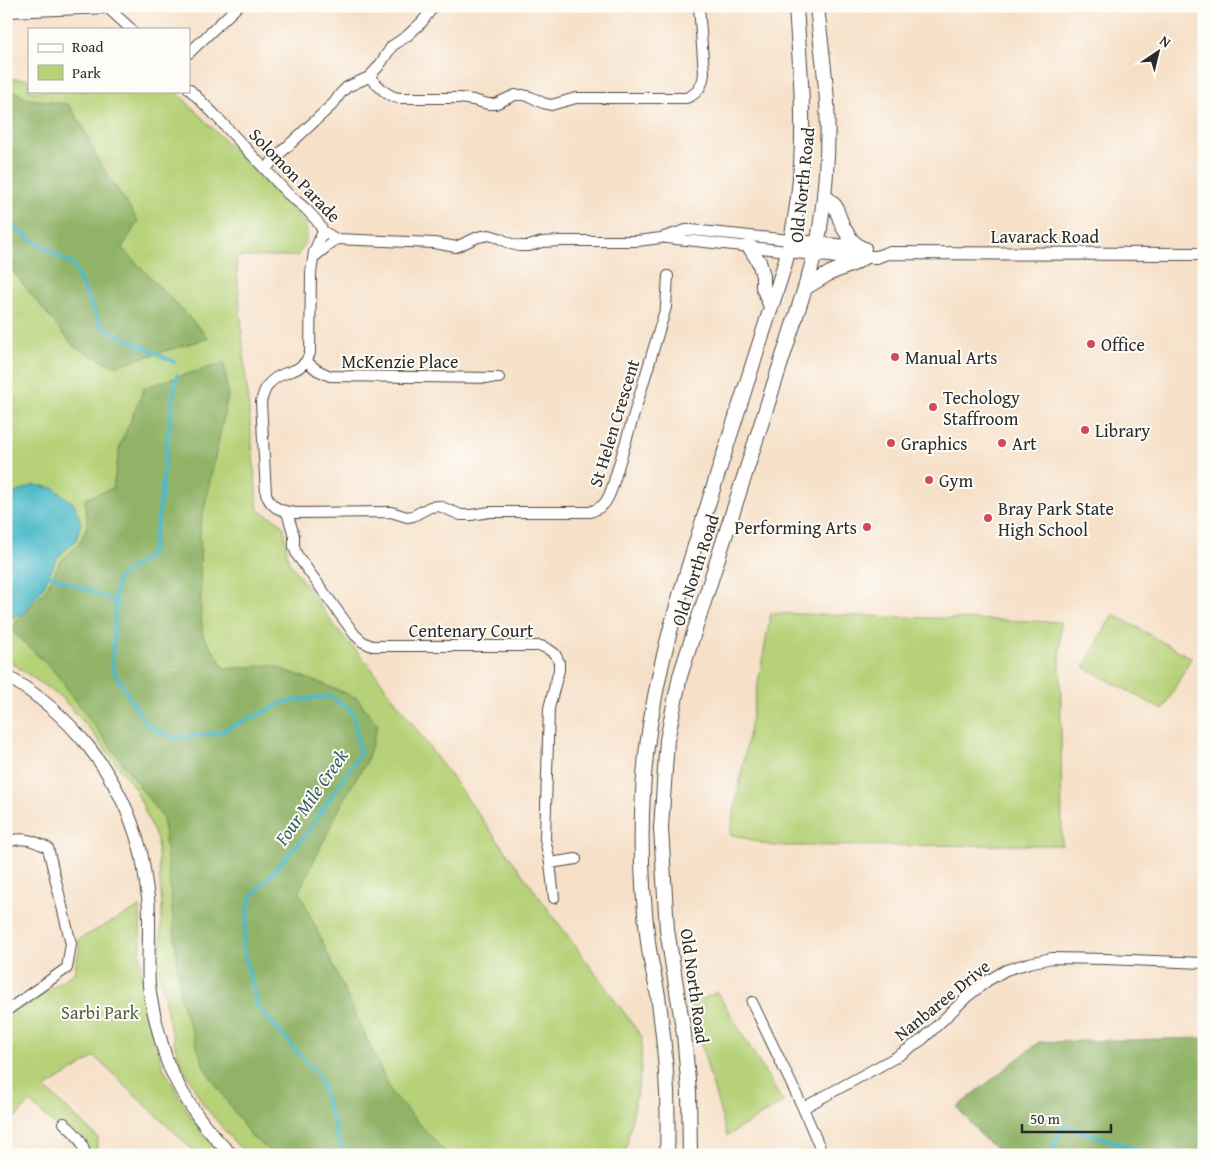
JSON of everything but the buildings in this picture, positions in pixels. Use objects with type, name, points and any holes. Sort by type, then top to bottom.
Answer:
[{"type":"main road","name":"Old North Road","points":[[666,1155],[668,1096],[664,1042],[658,994],[648,944],[644,889],[642,838],[646,756],[661,662],[674,615],[789,246],[800,181],[802,139],[796,6]]},
{"type":"main road","name":"Old North Road","points":[[690,1155],[689,1092],[685,1044],[668,930],[661,828],[667,740],[680,676],[816,249],[827,159],[827,100],[817,6]]},
{"type":"main road","points":[[805,288],[830,273],[855,263],[862,252],[843,227],[835,206],[824,195]]},
{"type":"main road","points":[[748,246],[760,262],[763,287],[771,307]]},
{"type":"street","points":[[190,52],[238,6]]},
{"type":"street","points":[[266,170],[274,160],[334,103],[347,87],[370,77],[392,46],[408,36],[434,6]]},
{"type":"street","points":[[370,77],[386,94],[392,97],[460,98],[488,104],[495,104],[515,95],[531,97],[551,105],[576,98],[686,98],[696,92],[703,82],[699,6]]},
{"type":"street","points":[[6,12],[108,7],[130,28]]},
{"type":"street","name":"Solomon Parade","points":[[190,90],[288,194],[306,209],[323,231],[336,239],[434,243],[456,247],[478,237],[489,235],[511,244],[529,246],[560,240],[636,241],[661,238],[691,230],[789,246]]},
{"type":"street","points":[[287,512],[274,507],[266,494],[261,402],[268,384],[277,377],[301,366],[310,353],[311,273],[314,252],[323,231]]},
{"type":"street","name":"Solomon Parade","points":[[661,238],[748,246],[789,246]]},
{"type":"street","points":[[313,258],[336,239]]},
{"type":"street","name":"Lavarack Road","points":[[789,246],[862,252],[878,249],[887,253],[1204,254]]},
{"type":"street","name":"St Helen Crescent","points":[[287,512],[391,512],[407,517],[430,507],[439,506],[461,515],[470,515],[490,512],[590,512],[604,505],[612,488],[666,307],[668,276]]},
{"type":"street","name":"McKenzie Place","points":[[306,361],[317,370],[330,376],[499,378]]},
{"type":"street","name":"Centenary Court","points":[[287,512],[294,536]]},
{"type":"street","name":"Centenary Court","points":[[300,513],[294,536],[294,547],[297,555],[355,635],[363,642],[372,646],[541,646],[555,654],[558,670],[548,708],[545,839],[554,898]]},
{"type":"street","points":[[6,676],[40,698],[61,716],[82,739],[116,788],[139,846],[144,872],[149,914],[149,986],[158,1030],[168,1064],[204,1124],[232,1155]]},
{"type":"street","points":[[6,843],[13,839],[35,841],[48,848],[71,944],[67,968],[6,1011]]},
{"type":"street","points":[[550,863],[576,859]]},
{"type":"street","name":"Nanbaree Drive","points":[[803,1108],[898,1056],[923,1039],[986,981],[1006,970],[1029,962],[1052,958],[1106,958],[1204,963]]},
{"type":"street","points":[[752,1002],[803,1108],[823,1155]]},
{"type":"street","points":[[64,1123],[79,1137],[86,1155]]},
{"type":"green space","points":[[6,79],[28,79],[28,92],[177,92],[306,224],[306,241],[297,256],[236,257],[258,510],[278,521],[284,528],[288,560],[334,625],[372,669],[642,1037],[641,1071],[625,1155],[249,1155],[235,1143],[203,1104],[179,1060],[170,1027],[159,971],[162,908],[157,840],[136,790],[93,733],[62,698],[6,659]]},
{"type":"green space","points":[[6,86],[27,99],[68,104],[83,127],[98,160],[138,221],[122,248],[209,338],[114,366],[74,347],[6,263]]},
{"type":"green space","points":[[224,363],[228,396],[200,528],[203,635],[225,669],[271,665],[323,684],[357,698],[378,725],[366,763],[346,795],[299,891],[392,1094],[448,1155],[275,1155],[250,1135],[205,1069],[181,1001],[163,818],[54,671],[10,629],[47,588],[60,562],[79,544],[87,526],[85,499],[113,488],[120,445],[145,387]]},
{"type":"green space","points":[[771,613],[1060,622],[1062,845],[772,846],[730,834]]},
{"type":"green space","points":[[1113,614],[1191,658],[1163,710],[1084,667]]},
{"type":"green space","name":"Sarbi Park","points":[[140,907],[141,965],[145,1009],[163,1067],[192,1119],[220,1155],[198,1155],[95,1057],[45,1088],[98,1138],[96,1153],[78,1155],[77,1147],[30,1102],[6,1127],[6,1018],[74,973],[79,939]]},
{"type":"green space","points":[[717,992],[783,1102],[727,1136],[690,1005]]},
{"type":"green space","points":[[1204,1038],[1204,1155],[1007,1155],[986,1141],[957,1107],[1039,1042]]},
{"type":"water","points":[[34,485],[54,488],[74,504],[81,522],[76,540],[57,558],[44,586],[23,614],[6,618],[6,501],[13,494]]},
{"type":"waterway","name":"Four Mile Creek","points":[[6,218],[17,230],[73,265],[101,326],[174,362]]},
{"type":"waterway","name":"Four Mile Creek","points":[[177,375],[159,513],[151,554],[117,579],[112,668],[145,723],[171,738],[218,733],[285,702],[330,696],[353,712],[360,753],[305,836],[250,898],[243,947],[257,1006],[318,1075],[341,1147],[349,1155]]},
{"type":"waterway","points":[[49,575],[116,601]]},
{"type":"waterway","name":"Four Mile Creek","points":[[1055,1155],[1053,1147],[1064,1125],[1153,1155]]},
{"type":"place","name":"Office","points":[[1091,344]]},
{"type":"place","name":"Manual Arts","points":[[895,357]]},
{"type":"place","name":"Techology Staffroom","points":[[933,407]]},
{"type":"place","name":"Library","points":[[1085,430]]},
{"type":"place","name":"Graphics","points":[[891,443]]},
{"type":"place","name":"Art","points":[[1002,443]]},
{"type":"place","name":"Gym","points":[[929,480]]},
{"type":"place","name":"Bray Park State High School","points":[[988,518]]},
{"type":"place","name":"Performing Arts","points":[[867,527]]}]
